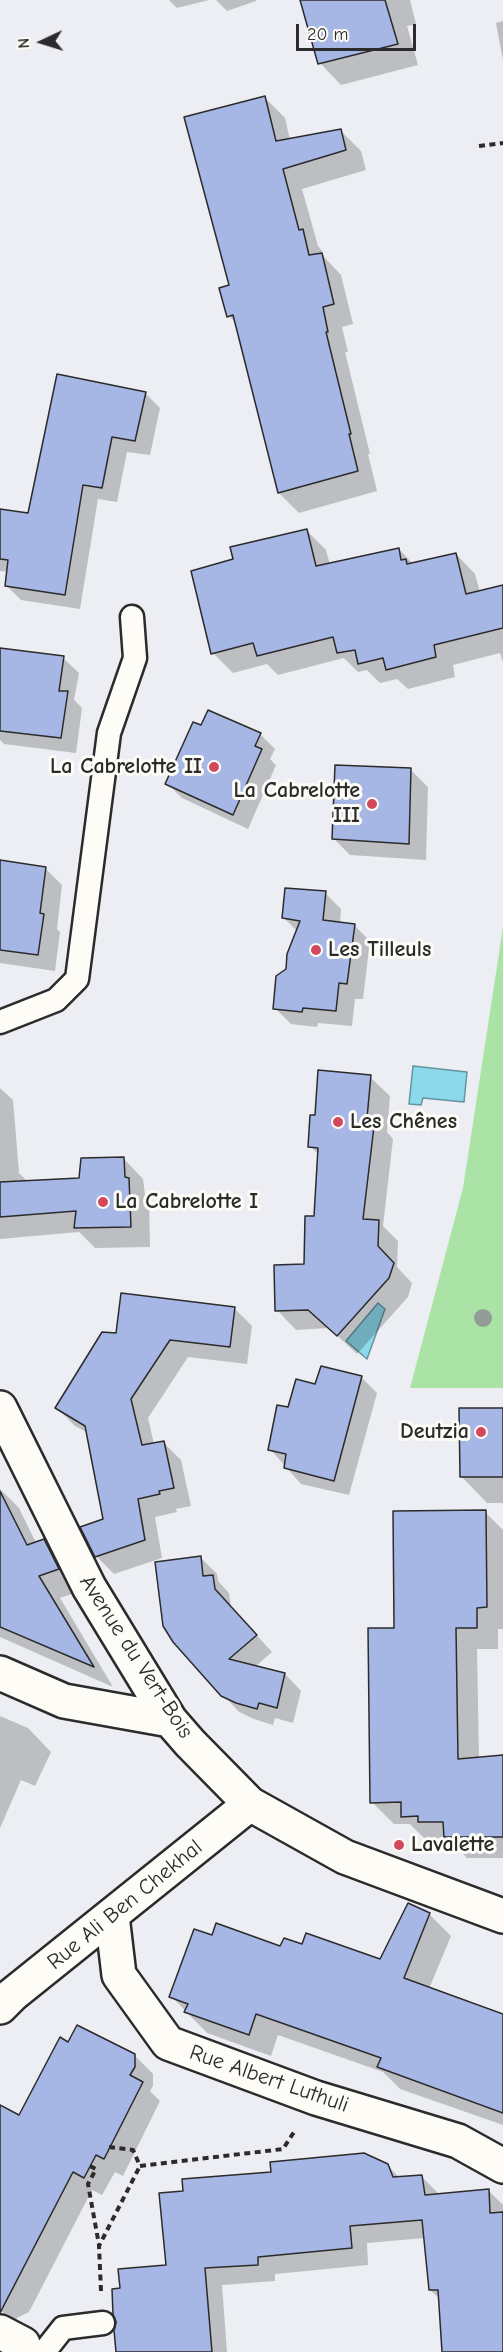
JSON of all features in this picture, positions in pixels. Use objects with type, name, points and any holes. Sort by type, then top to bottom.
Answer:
[{"type":"street","name":"Avenue du Vert-Bois","points":[[0,1408],[89,1587],[171,1720],[190,1743],[250,1804],[345,1857],[503,1916]]},
{"type":"street","points":[[0,1673],[64,1701],[171,1720]]},
{"type":"street","name":"Rue Ali Ben Chekhal","points":[[0,2007],[250,1804]]},
{"type":"street","name":"Rue Albert Luthuli","points":[[112,1916],[118,1975],[168,2043],[316,2098],[458,2141],[503,2166]]},
{"type":"street","points":[[0,2332],[23,2344],[26,2352]]},
{"type":"lane","points":[[0,1022],[56,1000],[77,979],[109,734],[135,658],[132,617]]},
{"type":"lane","points":[[44,2352],[63,2328],[103,2323]]},
{"type":"path","points":[[479,146],[503,143]]},
{"type":"path","points":[[140,2166],[283,2149],[316,2098]]},
{"type":"path","points":[[109,2148],[133,2150],[140,2166]]},
{"type":"path","points":[[90,2166],[96,2169],[88,2184],[99,2246],[103,2323]]},
{"type":"path","points":[[99,2246],[140,2166]]},
{"type":"green space","points":[[503,927],[503,1388],[410,1388],[463,1188]]},
{"type":"water","points":[[413,1066],[467,1072],[464,1102],[423,1098],[421,1105],[409,1104]]},
{"type":"water","points":[[378,1303],[385,1309],[367,1359],[346,1341]]},
{"type":"building","points":[[300,0],[385,0],[398,44],[318,64]]},
{"type":"building","points":[[265,96],[276,141],[341,129],[346,150],[283,169],[299,230],[303,229],[309,255],[322,253],[334,304],[323,307],[328,332],[326,332],[358,471],[278,493],[233,315],[227,317],[219,288],[229,285],[184,117]]},
{"type":"building","points":[[57,374],[146,392],[135,441],[112,437],[102,488],[83,485],[65,595],[5,586],[8,560],[0,559],[0,509],[28,513]]},
{"type":"building","points":[[307,529],[316,566],[399,548],[401,560],[406,559],[407,564],[456,553],[466,594],[503,585],[503,628],[434,645],[436,657],[386,670],[383,658],[358,664],[355,650],[337,653],[333,637],[257,656],[253,643],[211,654],[191,571],[233,559],[230,547]]},
{"type":"building","points":[[0,648],[64,656],[59,691],[68,691],[61,738],[0,731]]},
{"type":"building","name":"La Cabrelotte II","points":[[208,710],[261,733],[255,746],[262,749],[233,815],[165,784],[193,722],[201,725]]},
{"type":"building","name":"La Cabrelotte III","points":[[335,765],[411,768],[409,844],[332,839]]},
{"type":"building","points":[[0,860],[46,867],[40,913],[44,914],[38,955],[0,950]]},
{"type":"building","name":"Les Tilleuls","points":[[285,888],[326,891],[323,920],[355,924],[347,984],[339,983],[336,1011],[303,1008],[302,1012],[273,1009],[276,976],[286,969],[287,954],[300,921],[282,918]]},
{"type":"building","points":[[318,1070],[371,1075],[367,1118],[375,1118],[363,1219],[379,1220],[378,1246],[394,1263],[389,1278],[337,1336],[308,1310],[275,1311],[274,1265],[304,1264],[305,1216],[314,1216],[318,1148],[308,1147],[310,1115],[315,1115]]},
{"type":"building","points":[[124,1157],[125,1177],[129,1178],[131,1227],[74,1228],[76,1211],[0,1217],[0,1182],[79,1178],[81,1158]]},
{"type":"building","points":[[121,1293],[235,1307],[230,1347],[170,1340],[131,1399],[142,1445],[164,1441],[174,1488],[138,1499],[145,1540],[95,1557],[80,1527],[103,1519],[85,1426],[55,1408],[102,1332],[116,1333]]},
{"type":"building","points":[[321,1366],[362,1376],[334,1481],[284,1468],[286,1454],[268,1450],[277,1405],[288,1407],[296,1379],[315,1384]]},
{"type":"building","name":"Deutzia","points":[[459,1408],[503,1408],[503,1477],[460,1477]]},
{"type":"building","points":[[0,1491],[27,1545],[44,1539],[59,1569],[39,1576],[94,1667],[0,1627]]},
{"type":"building","points":[[486,1510],[487,1607],[477,1608],[477,1628],[456,1628],[458,1759],[503,1755],[503,1837],[444,1837],[443,1822],[418,1822],[418,1816],[401,1817],[401,1802],[370,1803],[368,1628],[394,1628],[393,1511]]},
{"type":"building","points":[[201,1556],[203,1576],[213,1575],[215,1589],[257,1635],[229,1659],[285,1673],[277,1708],[259,1703],[257,1709],[221,1696],[173,1642],[163,1626],[155,1562]]},
{"type":"building","points":[[408,1903],[430,1913],[404,1978],[503,2014],[503,2113],[377,2067],[381,2058],[256,2014],[249,2035],[184,2012],[188,2004],[169,1997],[194,1929],[212,1935],[216,1923],[280,1946],[284,1938],[302,1944],[306,1933],[380,1959]]},
{"type":"building","points":[[77,2025],[135,2054],[135,2067],[130,2075],[143,2082],[104,2159],[96,2155],[84,2178],[73,2172],[0,2313],[0,2105],[19,2115],[60,2037],[68,2042]]},
{"type":"building","points":[[364,2153],[388,2164],[393,2177],[422,2175],[425,2195],[489,2189],[490,2213],[503,2212],[503,2352],[442,2352],[438,2290],[429,2290],[422,2220],[350,2226],[352,2248],[258,2257],[258,2265],[205,2268],[212,2352],[116,2352],[114,2330],[116,2322],[113,2315],[112,2289],[120,2288],[118,2269],[166,2265],[159,2193],[183,2191],[182,2179],[271,2172],[270,2162]]},
{"type":"place","name":"La Cabrelotte II","points":[[214,767]]},
{"type":"place","name":"La Cabrelotte III","points":[[372,804]]},
{"type":"place","name":"Les Tilleuls","points":[[316,950]]},
{"type":"place","name":"Les Chênes","points":[[338,1122]]},
{"type":"place","name":"La Cabrelotte I","points":[[103,1202]]},
{"type":"place","name":"Deutzia","points":[[481,1432]]},
{"type":"place","name":"Lavalette","points":[[399,1845]]}]
